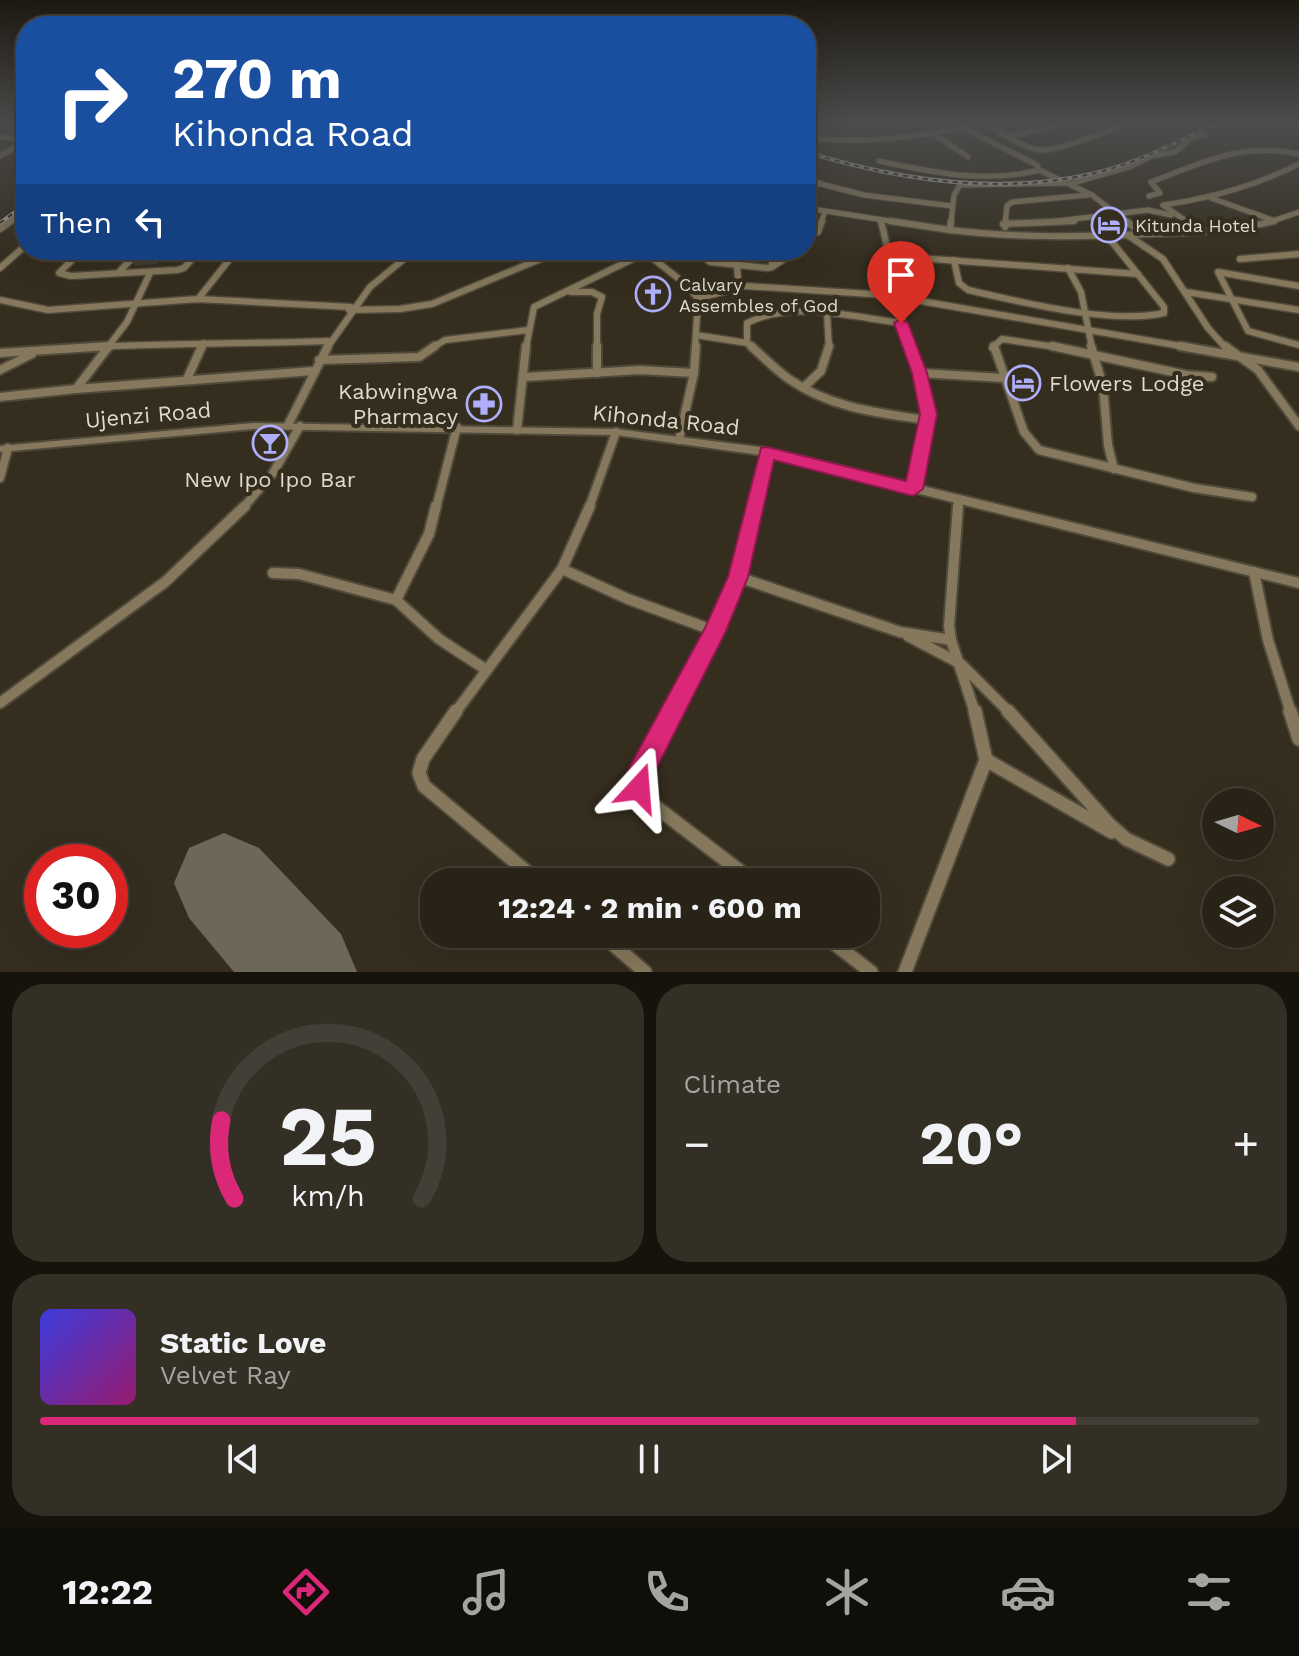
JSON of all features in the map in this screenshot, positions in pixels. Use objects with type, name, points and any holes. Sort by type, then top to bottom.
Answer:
[{"type":"street","points":[[924,168],[959,174],[1008,175],[1039,170],[1092,195],[1143,234]]},
{"type":"street","points":[[950,230],[952,206],[960,185],[1069,183],[1124,168]]},
{"type":"street","points":[[1149,196],[1160,193],[1151,182],[1187,168]]},
{"type":"street","points":[[1203,231],[1163,205],[1211,198],[1290,168]]},
{"type":"street","points":[[998,169],[1008,175]]},
{"type":"street","points":[[816,182],[864,195],[952,206]]},
{"type":"street","points":[[1009,236],[1003,224],[1007,206],[1012,202],[1092,195]]},
{"type":"street","points":[[1211,198],[1275,221]]},
{"type":"street","points":[[816,210],[881,222],[1009,236],[1109,238],[1203,231],[1275,221],[1299,212]]},
{"type":"street","points":[[1003,224],[1066,222],[1148,210],[1176,216]]},
{"type":"street","points":[[816,232],[825,211]]},
{"type":"street","points":[[0,229],[16,217]]},
{"type":"street","points":[[881,222],[891,256],[901,323],[920,373],[927,404],[927,420],[913,489]]},
{"type":"street","points":[[1129,236],[1163,259],[1208,328],[1258,370],[1299,426]]},
{"type":"street","points":[[954,260],[959,283],[968,290],[1083,311],[1147,318],[1164,313],[1164,307],[1109,238]]},
{"type":"street","points":[[0,268],[16,254]]},
{"type":"street","points":[[1240,259],[1299,254]]},
{"type":"street","points":[[891,256],[1138,274]]},
{"type":"street","points":[[72,260],[59,273],[71,276],[150,273],[184,268],[191,260]]},
{"type":"street","points":[[119,272],[130,260]]},
{"type":"street","points":[[198,299],[229,260]]},
{"type":"street","points":[[0,703],[174,573],[216,537],[254,497],[294,426],[313,371],[328,341],[350,308],[404,260]]},
{"type":"street","points":[[0,300],[48,310],[198,299],[400,309],[432,304],[538,260]]},
{"type":"street","points":[[517,430],[528,330],[534,307],[626,260]]},
{"type":"street","points":[[655,260],[698,298]]},
{"type":"street","points":[[708,260],[737,266],[772,267],[783,260]]},
{"type":"street","points":[[772,260],[772,267]]},
{"type":"street","points":[[737,266],[739,288]]},
{"type":"street","points":[[1068,268],[1081,292],[1093,356],[1103,386],[1108,445],[1114,469]]},
{"type":"street","points":[[1299,286],[1218,272],[1248,331],[1299,345]]},
{"type":"street","points":[[76,389],[127,322],[150,273]]},
{"type":"street","points":[[59,286],[71,276]]},
{"type":"street","points":[[683,282],[896,297],[1299,367]]},
{"type":"street","points":[[679,440],[694,373],[699,284]]},
{"type":"street","points":[[698,298],[739,288]]},
{"type":"street","points":[[566,291],[592,292],[602,297],[597,314],[597,373]]},
{"type":"street","points":[[1186,292],[1299,310]]},
{"type":"street","points":[[747,343],[747,323],[757,316],[827,314],[901,323]]},
{"type":"street","points":[[804,387],[819,376],[828,359],[831,348],[827,314]]},
{"type":"street","points":[[319,360],[419,357],[445,340],[528,330]]},
{"type":"street","points":[[696,335],[747,343],[790,380],[853,409],[927,420]]},
{"type":"street","points":[[1212,377],[1023,340],[1002,339],[992,348],[1024,432],[1039,450],[1194,488],[1252,497]]},
{"type":"street","points":[[0,353],[204,343],[328,341]]},
{"type":"street","points":[[187,379],[204,343]]},
{"type":"street","points":[[0,370],[39,350]]},
{"type":"street","points":[[1258,370],[1262,361]]},
{"type":"street","points":[[525,377],[639,370],[694,373]]},
{"type":"street","points":[[0,397],[187,379],[313,371]]},
{"type":"street","points":[[920,373],[1003,378]]},
{"type":"street","name":"Kihonda Road","points":[[294,426],[616,432],[767,452],[1299,583]]},
{"type":"street","name":"Ujenzi Road","points":[[4,448],[294,426]]},
{"type":"street","points":[[396,600],[429,534],[457,427]]},
{"type":"street","points":[[523,868],[420,780],[423,759],[485,669],[562,569],[599,486],[616,432]]},
{"type":"street","points":[[0,478],[4,448]]},
{"type":"street","points":[[736,868],[643,797],[639,775],[715,631],[738,577],[767,452]]},
{"type":"street","points":[[905,972],[986,760],[949,626],[958,501]]},
{"type":"street","points":[[562,569],[628,599],[715,631]]},
{"type":"street","points":[[1254,572],[1268,640],[1299,739]]},
{"type":"street","points":[[273,573],[299,574],[396,600],[439,639],[485,669]]},
{"type":"street","points":[[738,577],[900,632],[961,664],[1126,839]]},
{"type":"street","points":[[900,632],[951,640]]},
{"type":"street","points":[[986,760],[1126,839],[1168,859]]},
{"type":"street","points":[[617,948],[645,972]]},
{"type":"street","points":[[840,948],[871,972]]},
{"type":"runway","points":[[224,883],[303,972]]},
{"type":"railway","points":[[870,168],[949,182],[986,184],[1059,180],[1113,168]]},
{"type":"railway","points":[[0,223],[16,211]]},
{"type":"place","name":"Kitunda Hotel","points":[[1109,225]]},
{"type":"place","name":"Calvary Assembles of God","points":[[653,294]]},
{"type":"place","name":"Flowers Lodge","points":[[1023,383]]},
{"type":"place","name":"Kabwingwa Pharmacy","points":[[484,404]]},
{"type":"place","name":"New Ipo Ipo Bar","points":[[270,443]]},
{"type":"route","points":[[639,788],[639,775],[715,631],[738,577],[767,452],[913,489],[929,414],[920,373],[901,323]]}]
